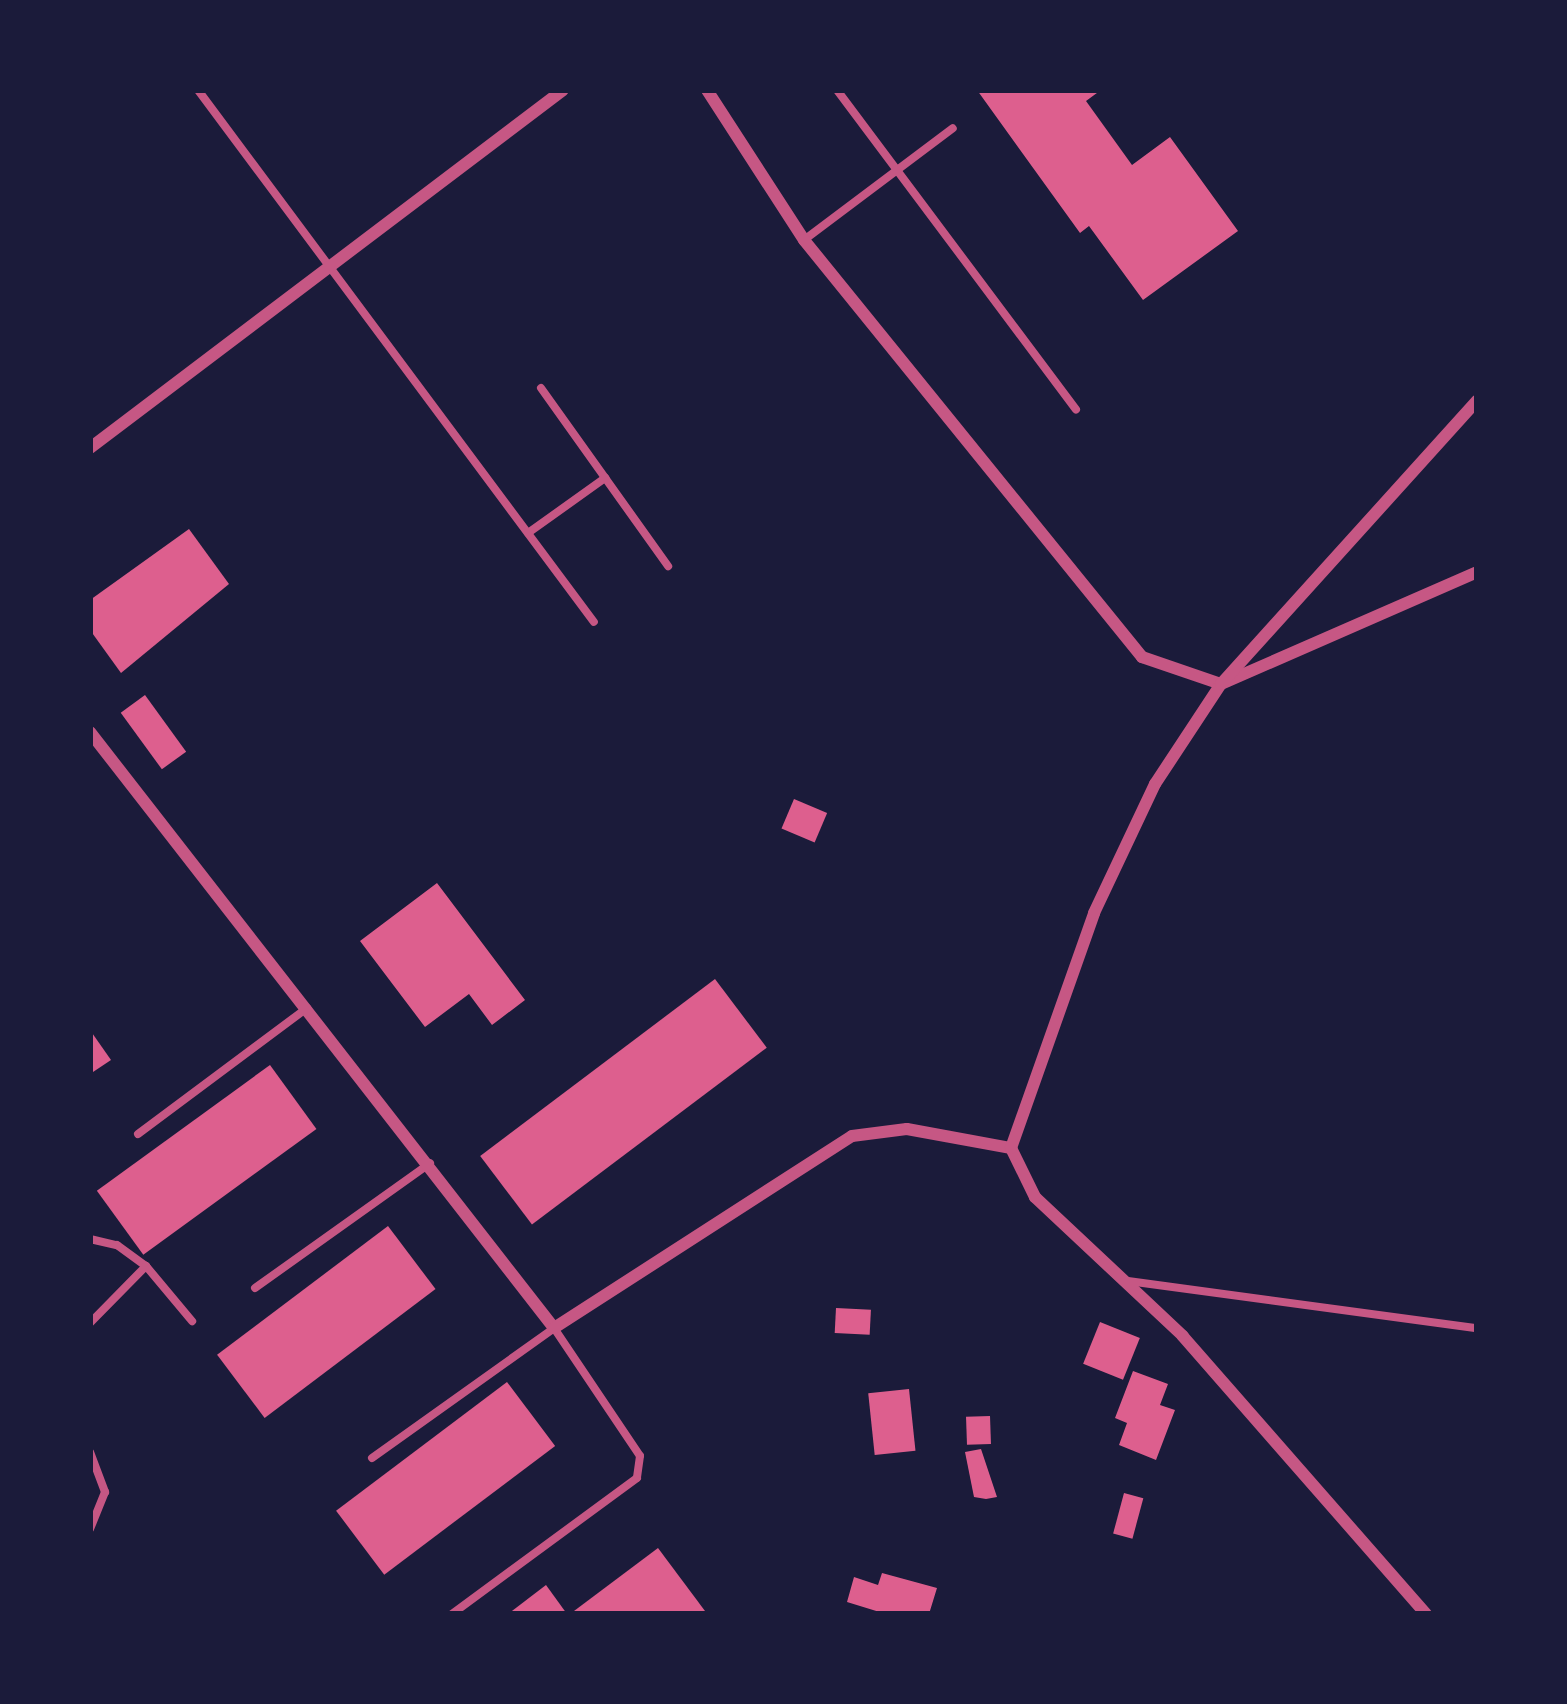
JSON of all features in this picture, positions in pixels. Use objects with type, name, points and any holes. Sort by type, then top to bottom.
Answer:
[{"type":"street","points":[[90,448],[327,262],[563,90]]},
{"type":"street","points":[[707,90],[804,240],[1112,630],[1162,669],[1221,684],[1477,572]]},
{"type":"street","points":[[1426,1614],[1269,1429],[1035,1197],[1011,1148],[1125,842],[1221,684],[1477,401]]},
{"type":"street","points":[[90,731],[431,1162],[554,1328],[852,1136],[907,1130],[1011,1148]]},
{"type":"lane","points":[[198,90],[595,622]]},
{"type":"lane","points":[[837,90],[1076,410]]},
{"type":"lane","points":[[804,240],[953,128]]},
{"type":"lane","points":[[541,388],[668,566]]},
{"type":"lane","points":[[528,533],[605,478]]},
{"type":"lane","points":[[138,1134],[308,1007]]},
{"type":"lane","points":[[255,1288],[431,1162]]},
{"type":"lane","points":[[90,1239],[117,1245],[146,1266],[192,1321]]},
{"type":"lane","points":[[90,1323],[146,1266]]},
{"type":"lane","points":[[1123,1280],[1477,1328]]},
{"type":"lane","points":[[372,1458],[554,1328],[642,1468],[452,1614]]},
{"type":"lane","points":[[90,1452],[105,1492],[90,1529]]},
{"type":"building","points":[[977,90],[1101,90],[1086,101],[1132,165],[1170,137],[1238,231],[1143,300],[1089,226],[1080,233]]},
{"type":"building","points":[[189,529],[229,584],[121,673],[90,630],[90,600]]},
{"type":"building","points":[[145,695],[186,752],[162,769],[121,713]]},
{"type":"building","points":[[794,799],[827,813],[815,843],[781,828]]},
{"type":"building","points":[[437,883],[525,1000],[492,1025],[469,994],[425,1027],[360,941]]},
{"type":"building","points":[[715,979],[767,1048],[532,1225],[480,1156]]},
{"type":"building","points":[[90,1030],[111,1060],[90,1074]]},
{"type":"building","points":[[270,1065],[316,1129],[143,1255],[97,1191]]},
{"type":"building","points":[[388,1226],[436,1289],[265,1418],[217,1355]]},
{"type":"building","points":[[836,1308],[871,1310],[870,1335],[835,1333]]},
{"type":"building","points":[[1100,1322],[1140,1338],[1123,1380],[1083,1364]]},
{"type":"building","points":[[1133,1371],[1168,1384],[1160,1405],[1175,1410],[1156,1460],[1119,1445],[1127,1423],[1115,1418]]},
{"type":"building","points":[[507,1382],[555,1446],[384,1575],[336,1511]]},
{"type":"building","points":[[909,1389],[915,1451],[875,1455],[868,1393]]},
{"type":"building","points":[[990,1416],[991,1444],[967,1445],[966,1417]]},
{"type":"building","points":[[981,1449],[997,1497],[974,1497],[965,1452]]},
{"type":"building","points":[[1124,1493],[1143,1498],[1132,1539],[1113,1534]]},
{"type":"building","points":[[658,1548],[705,1611],[570,1614]]},
{"type":"building","points":[[882,1573],[937,1588],[929,1614],[886,1614],[847,1602],[854,1577],[878,1585]]},
{"type":"building","points":[[546,1585],[567,1614],[508,1614]]}]
